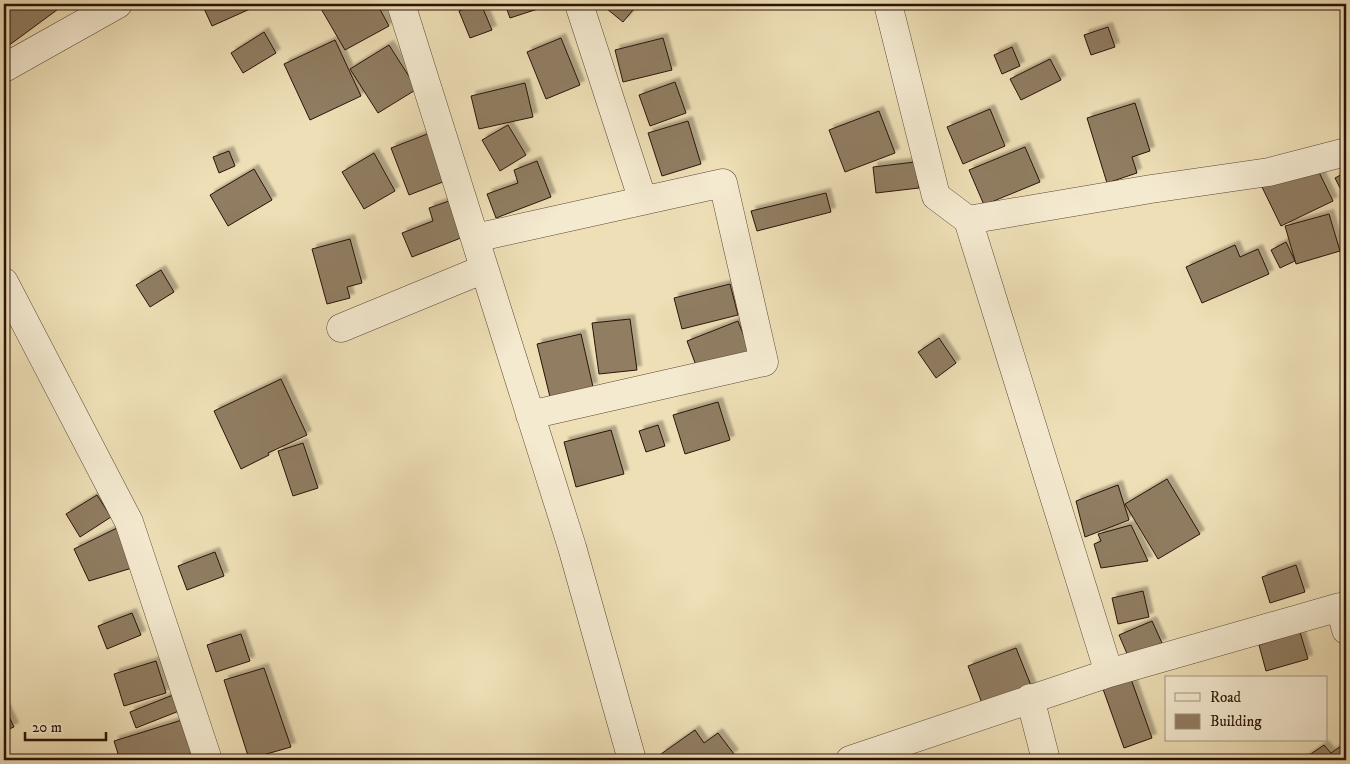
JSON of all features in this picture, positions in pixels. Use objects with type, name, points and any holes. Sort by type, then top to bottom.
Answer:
[{"type":"street","points":[[4,68],[118,4]]},
{"type":"street","points":[[401,4],[572,548],[632,760]]},
{"type":"street","points":[[579,4],[643,201]]},
{"type":"street","points":[[888,4],[936,196],[968,220],[1109,673]]},
{"type":"street","points":[[968,220],[1151,189],[1269,172],[1346,152]]},
{"type":"street","points":[[474,238],[723,183],[764,362],[530,415]]},
{"type":"street","points":[[341,328],[484,269]]},
{"type":"street","points":[[4,282],[129,522],[208,760]]},
{"type":"street","points":[[850,760],[1109,673],[1344,614]]},
{"type":"street","points":[[1030,698],[1046,760]]},
{"type":"building","points":[[4,4],[65,4],[8,46],[4,40]]},
{"type":"building","points":[[202,4],[248,4],[250,9],[212,26]]},
{"type":"building","points":[[325,4],[377,4],[389,26],[345,50],[320,7]]},
{"type":"building","points":[[476,4],[481,4],[492,30],[470,38],[459,11]]},
{"type":"building","points":[[505,4],[550,4],[550,5],[510,18]]},
{"type":"building","points":[[611,4],[638,4],[623,22],[607,9]]},
{"type":"building","points":[[1108,27],[1115,47],[1091,55],[1084,35]]},
{"type":"building","points":[[264,32],[276,53],[243,73],[231,53]]},
{"type":"building","points":[[561,38],[580,85],[546,99],[527,52]]},
{"type":"building","points":[[663,38],[672,70],[623,82],[615,50]]},
{"type":"building","points":[[335,40],[361,96],[310,120],[284,64]]},
{"type":"building","points":[[389,45],[417,89],[378,113],[350,69]]},
{"type":"building","points":[[1012,47],[1020,66],[1002,74],[994,55]]},
{"type":"building","points":[[1050,59],[1061,80],[1021,100],[1010,79]]},
{"type":"building","points":[[675,82],[686,113],[650,126],[639,95]]},
{"type":"building","points":[[525,83],[533,117],[479,129],[471,96]]},
{"type":"building","points":[[1135,103],[1150,151],[1132,157],[1137,173],[1107,183],[1087,118]]},
{"type":"building","points":[[990,109],[1005,146],[963,164],[947,127]]},
{"type":"building","points":[[879,111],[895,153],[845,172],[829,130]]},
{"type":"building","points":[[688,121],[701,164],[662,176],[648,133]]},
{"type":"building","points":[[508,125],[526,155],[500,171],[482,140]]},
{"type":"building","points":[[430,133],[448,180],[409,195],[391,148]]},
{"type":"building","points":[[1025,147],[1040,182],[984,205],[969,170]]},
{"type":"building","points":[[229,151],[235,166],[219,173],[213,157]]},
{"type":"building","points":[[374,153],[395,191],[364,209],[342,172]]},
{"type":"building","points":[[537,161],[551,197],[496,218],[487,194],[518,183],[514,170]]},
{"type":"building","points":[[915,162],[919,188],[876,193],[873,167]]},
{"type":"building","points":[[1314,162],[1333,201],[1281,226],[1262,187]]},
{"type":"building","points":[[254,169],[272,200],[228,226],[210,195]]},
{"type":"building","points":[[1346,172],[1346,200],[1335,178]]},
{"type":"building","points":[[826,193],[831,212],[757,231],[751,211]]},
{"type":"building","points":[[452,200],[466,236],[412,257],[402,233],[433,221],[429,208]]},
{"type":"building","points":[[1329,214],[1340,251],[1296,264],[1285,226]]},
{"type":"building","points":[[350,239],[362,283],[347,287],[350,298],[327,304],[312,249]]},
{"type":"building","points":[[1286,242],[1295,261],[1280,268],[1271,250]]},
{"type":"building","points":[[1235,245],[1240,257],[1258,249],[1269,274],[1202,303],[1186,267]]},
{"type":"building","points":[[161,270],[174,292],[150,307],[136,285]]},
{"type":"building","points":[[730,284],[738,315],[682,329],[674,298]]},
{"type":"building","points":[[630,319],[637,370],[599,374],[592,323]]},
{"type":"building","points":[[738,321],[750,352],[698,371],[687,341]]},
{"type":"building","points":[[581,334],[593,387],[550,397],[537,344]]},
{"type":"building","points":[[939,338],[956,363],[936,378],[918,352]]},
{"type":"building","points":[[281,379],[307,435],[268,453],[269,455],[241,469],[214,411]]},
{"type":"building","points":[[718,402],[730,440],[685,454],[673,415]]},
{"type":"building","points":[[658,425],[665,446],[646,452],[639,431]]},
{"type":"building","points":[[611,430],[624,474],[576,487],[564,442]]},
{"type":"building","points":[[303,443],[318,488],[293,496],[278,451]]},
{"type":"building","points":[[1167,479],[1200,534],[1158,559],[1125,504]]},
{"type":"building","points":[[1118,485],[1129,520],[1085,537],[1076,501]]},
{"type":"building","points":[[97,495],[111,517],[80,537],[66,514]]},
{"type":"building","points":[[1131,525],[1148,561],[1101,568],[1094,544],[1101,541],[1098,534]]},
{"type":"building","points":[[117,528],[132,568],[89,581],[74,549]]},
{"type":"building","points":[[215,552],[224,576],[187,590],[178,566]]},
{"type":"building","points":[[1296,565],[1305,592],[1270,603],[1262,577]]},
{"type":"building","points":[[1143,591],[1149,617],[1118,624],[1112,598]]},
{"type":"building","points":[[132,613],[141,635],[107,649],[98,626]]},
{"type":"building","points":[[1152,621],[1162,643],[1128,656],[1119,635]]},
{"type":"building","points":[[1300,632],[1308,659],[1266,671],[1259,645]]},
{"type":"building","points":[[241,634],[250,661],[216,672],[207,645]]},
{"type":"building","points":[[1016,648],[1032,688],[983,706],[968,666]]},
{"type":"building","points":[[156,661],[166,693],[124,706],[114,674]]},
{"type":"building","points":[[264,668],[291,747],[249,759],[224,680]]},
{"type":"building","points":[[1131,679],[1152,738],[1124,748],[1103,689]]},
{"type":"building","points":[[173,695],[179,711],[136,728],[130,712]]},
{"type":"building","points":[[4,706],[14,727],[4,731]]},
{"type":"building","points":[[182,720],[195,760],[120,760],[114,741]]},
{"type":"building","points":[[695,730],[704,743],[718,733],[734,754],[725,760],[665,760],[661,754]]},
{"type":"building","points":[[1344,744],[1346,747],[1346,760],[1302,760],[1324,745],[1331,753]]}]
